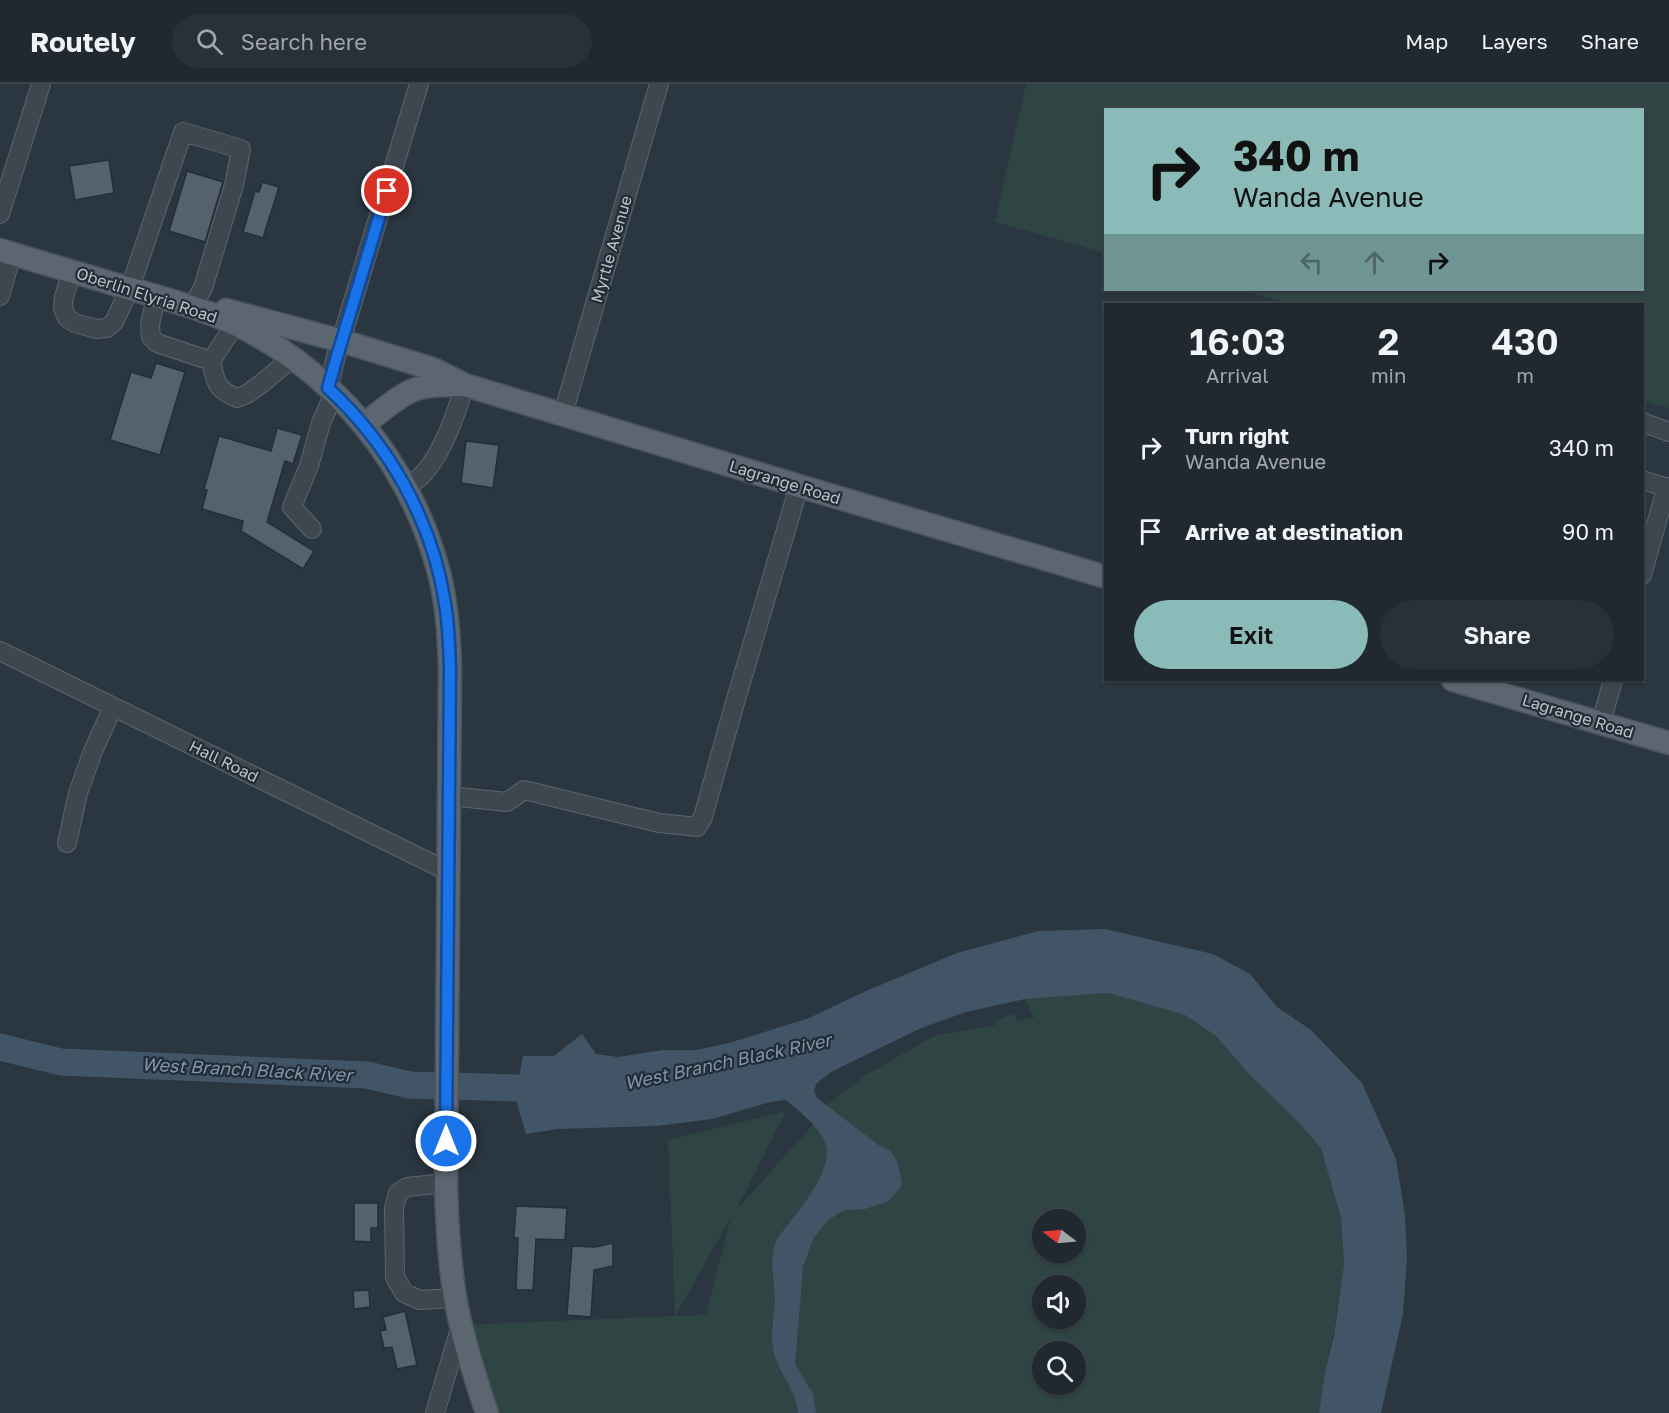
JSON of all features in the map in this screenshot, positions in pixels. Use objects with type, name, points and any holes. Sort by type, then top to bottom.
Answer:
[{"type":"main road","name":"Oberlin Elyria Road","points":[[6,252],[192,307],[235,324],[292,358],[331,391],[364,425],[384,451],[406,488],[428,539],[445,603],[450,668],[446,1120],[448,1239],[455,1298],[461,1325],[487,1413]]},
{"type":"main road","name":"Lagrange Road","points":[[192,307],[231,310],[342,341],[433,369],[465,385],[1104,576]]},
{"type":"main road","name":"Lagrange Road","points":[[364,425],[412,391],[434,386],[465,385]]},
{"type":"main road","name":"Lagrange Road","points":[[1456,681],[1669,743]]},
{"type":"street","points":[[0,214],[41,84]]},
{"type":"street","points":[[312,529],[292,507],[309,466],[331,391],[342,341],[419,84]]},
{"type":"street","name":"Myrtle Avenue","points":[[563,414],[659,84]]},
{"type":"street","points":[[72,271],[64,297],[63,308],[67,318],[75,323],[96,329],[107,328],[114,322],[130,288],[183,132],[241,149],[234,185],[203,288],[192,307]]},
{"type":"street","points":[[0,296],[6,252]]},
{"type":"street","points":[[156,296],[150,326],[151,337],[158,343],[211,361]]},
{"type":"street","points":[[235,324],[211,361],[215,380],[223,393],[237,398],[247,394],[292,358]]},
{"type":"street","points":[[406,488],[423,474],[435,458],[450,428],[465,385]]},
{"type":"street","points":[[1644,423],[1669,432]]},
{"type":"street","points":[[1644,481],[1668,487],[1644,568]]},
{"type":"street","points":[[449,796],[507,802],[524,790],[659,823],[697,827],[702,817],[799,486]]},
{"type":"street","name":"Hall Road","points":[[0,651],[448,872]]},
{"type":"street","points":[[1601,723],[1613,681]]},
{"type":"street","points":[[67,843],[78,793],[93,751],[113,707]]},
{"type":"street","points":[[446,1183],[406,1187],[398,1194],[394,1208],[395,1277],[404,1293],[420,1300],[455,1298]]},
{"type":"street","points":[[435,1413],[461,1325]]},
{"type":"green space","points":[[1026,84],[1669,84],[1669,408],[1644,401],[1644,303],[1290,303],[1243,291],[1644,291],[1644,108],[1104,108],[1104,253],[995,222]]},
{"type":"green space","points":[[1108,993],[1185,1015],[1216,1036],[1248,1073],[1321,1148],[1341,1218],[1344,1265],[1319,1413],[487,1413],[461,1325],[675,1316],[668,1140],[786,1111],[737,1209],[813,1125],[827,1105],[866,1075],[934,1036],[996,1025],[995,1021],[1014,1013],[1018,1021],[1034,1018],[1025,999]],"holes":[[[731,1217],[706,1315],[676,1316],[676,1315]]]},
{"type":"water","points":[[1105,929],[1213,954],[1250,974],[1277,1007],[1311,1030],[1362,1083],[1396,1159],[1405,1215],[1407,1257],[1403,1314],[1381,1413],[1319,1413],[1344,1265],[1341,1218],[1321,1148],[1248,1073],[1216,1036],[1185,1015],[1108,993],[1025,999],[966,1012],[919,1029],[831,1072],[817,1083],[814,1090],[817,1098],[877,1144],[891,1151],[898,1163],[902,1185],[889,1201],[865,1209],[844,1210],[827,1221],[813,1239],[803,1267],[795,1364],[813,1394],[816,1413],[798,1413],[794,1397],[775,1357],[772,1343],[775,1244],[818,1182],[826,1162],[826,1145],[823,1138],[805,1117],[786,1100],[770,1102],[712,1119],[656,1126],[557,1129],[526,1134],[515,1097],[523,1056],[554,1056],[582,1034],[596,1054],[618,1057],[663,1050],[696,1050],[729,1043],[809,1018],[866,991],[957,953],[1038,931]]},
{"type":"building","points":[[109,160],[114,193],[75,200],[69,166]]},
{"type":"building","points":[[187,171],[223,182],[205,242],[169,231]]},
{"type":"building","points":[[262,182],[279,187],[263,238],[243,232],[255,191],[259,192]]},
{"type":"building","points":[[156,363],[185,372],[160,455],[110,440],[131,372],[151,378]]},
{"type":"building","points":[[277,428],[302,435],[293,464],[285,461],[267,522],[314,551],[303,569],[241,531],[243,521],[202,509],[207,490],[204,489],[219,436],[271,451]]},
{"type":"building","points":[[466,441],[499,445],[493,488],[461,483]]},
{"type":"building","points":[[354,1203],[378,1203],[378,1228],[371,1228],[371,1242],[354,1241]]},
{"type":"building","points":[[516,1206],[567,1208],[565,1240],[536,1239],[533,1290],[516,1290],[518,1238],[514,1238]]},
{"type":"building","points":[[613,1243],[613,1266],[594,1270],[591,1317],[567,1315],[572,1246],[595,1247]]},
{"type":"building","points":[[369,1290],[370,1307],[354,1309],[353,1291]]},
{"type":"building","points":[[405,1311],[417,1365],[397,1369],[392,1347],[384,1348],[380,1331],[386,1330],[383,1317]]},
{"type":"waterway","name":"West Branch Black River","points":[[0,1047],[61,1062],[367,1075],[410,1085],[553,1089]]},
{"type":"route","points":[[387,191],[328,388],[364,425],[384,451],[401,479],[428,539],[445,603],[450,668],[446,1141]]}]
